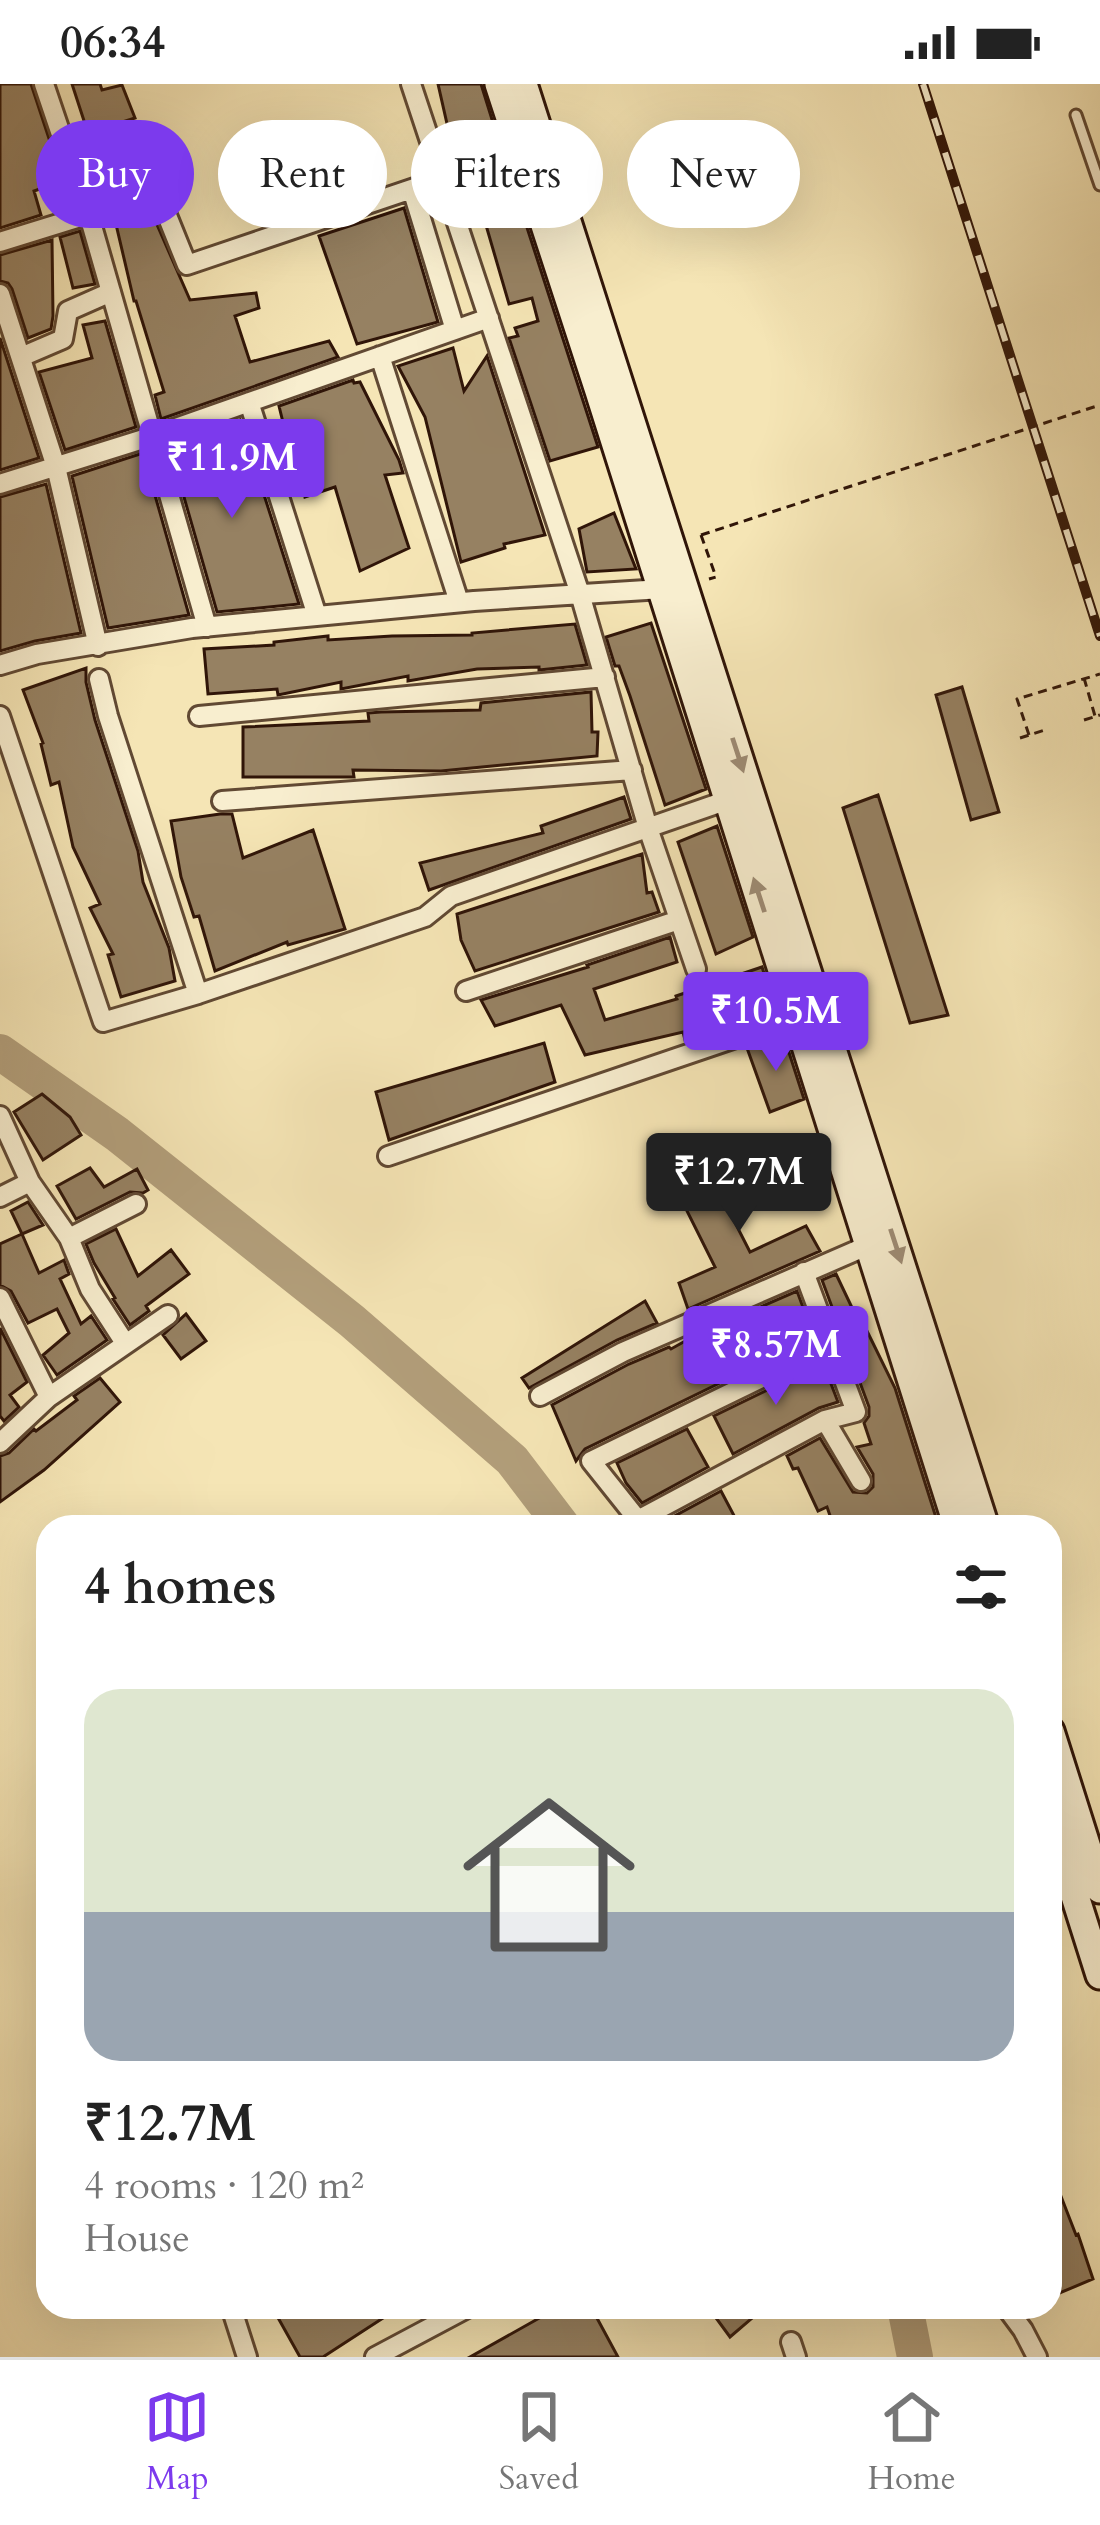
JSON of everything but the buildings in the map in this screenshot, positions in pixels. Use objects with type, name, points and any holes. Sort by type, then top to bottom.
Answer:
[{"type":"street","points":[[44,84],[56,120]]},
{"type":"street","points":[[411,84],[423,120]]},
{"type":"street","points":[[499,84],[511,120]]},
{"type":"street","points":[[523,84],[981,1515]]},
{"type":"street","points":[[172,228],[187,265],[411,189]]},
{"type":"street","points":[[0,242],[42,228]]},
{"type":"street","points":[[92,228],[207,627]]},
{"type":"street","points":[[424,228],[454,330]]},
{"type":"street","points":[[459,228],[580,594],[648,828],[696,969]]},
{"type":"street","points":[[546,228],[954,1515]]},
{"type":"street","points":[[21,357],[63,339],[68,311],[111,292]]},
{"type":"street","points":[[0,294],[56,467],[98,646]]},
{"type":"street","points":[[0,484],[153,436],[489,318]]},
{"type":"street","points":[[380,356],[459,602]]},
{"type":"street","points":[[249,402],[317,616]]},
{"type":"street","points":[[0,665],[38,654],[207,627],[459,602],[662,589]]},
{"type":"street","points":[[199,716],[605,677]]},
{"type":"street","points":[[99,680],[198,994]]},
{"type":"street","points":[[0,716],[103,1022],[425,917],[451,896],[728,800]]},
{"type":"street","points":[[222,801],[632,770]]},
{"type":"street","points":[[466,991],[679,920]]},
{"type":"street","points":[[388,1156],[797,1017]]},
{"type":"street","points":[[0,1116],[29,1182],[69,1238],[90,1289],[125,1343]]},
{"type":"street","points":[[0,1197],[29,1182]]},
{"type":"street","points":[[69,1238],[136,1204]]},
{"type":"street","points":[[540,1396],[623,1352],[869,1245]]},
{"type":"street","points":[[657,1515],[825,1420],[856,1412],[804,1272]]},
{"type":"street","points":[[0,1298],[49,1397]]},
{"type":"street","points":[[0,1441],[49,1397],[168,1316]]},
{"type":"street","points":[[634,1515],[591,1461],[831,1344]]},
{"type":"street","points":[[825,1420],[862,1481]]},
{"type":"street","points":[[1062,1769],[1100,1888]]},
{"type":"street","points":[[1062,1855],[1100,1976]]},
{"type":"street","points":[[235,2319],[247,2357]]},
{"type":"street","points":[[375,2357],[446,2319]]},
{"type":"street","points":[[1015,2319],[1037,2357]]},
{"type":"lane","points":[[1076,115],[1100,185]]},
{"type":"path","points":[[716,577],[700,535],[1100,405]]},
{"type":"path","points":[[1029,736],[1017,699],[1100,674]]},
{"type":"path","points":[[1084,678],[1097,716],[1084,720]]},
{"type":"path","points":[[1020,738],[1045,730]]},
{"type":"waterway","points":[[0,1052],[117,1134],[352,1321],[512,1460],[554,1515]]},
{"type":"waterway","points":[[907,2319],[915,2357]]},
{"type":"railway","points":[[923,84],[1100,636]]}]
